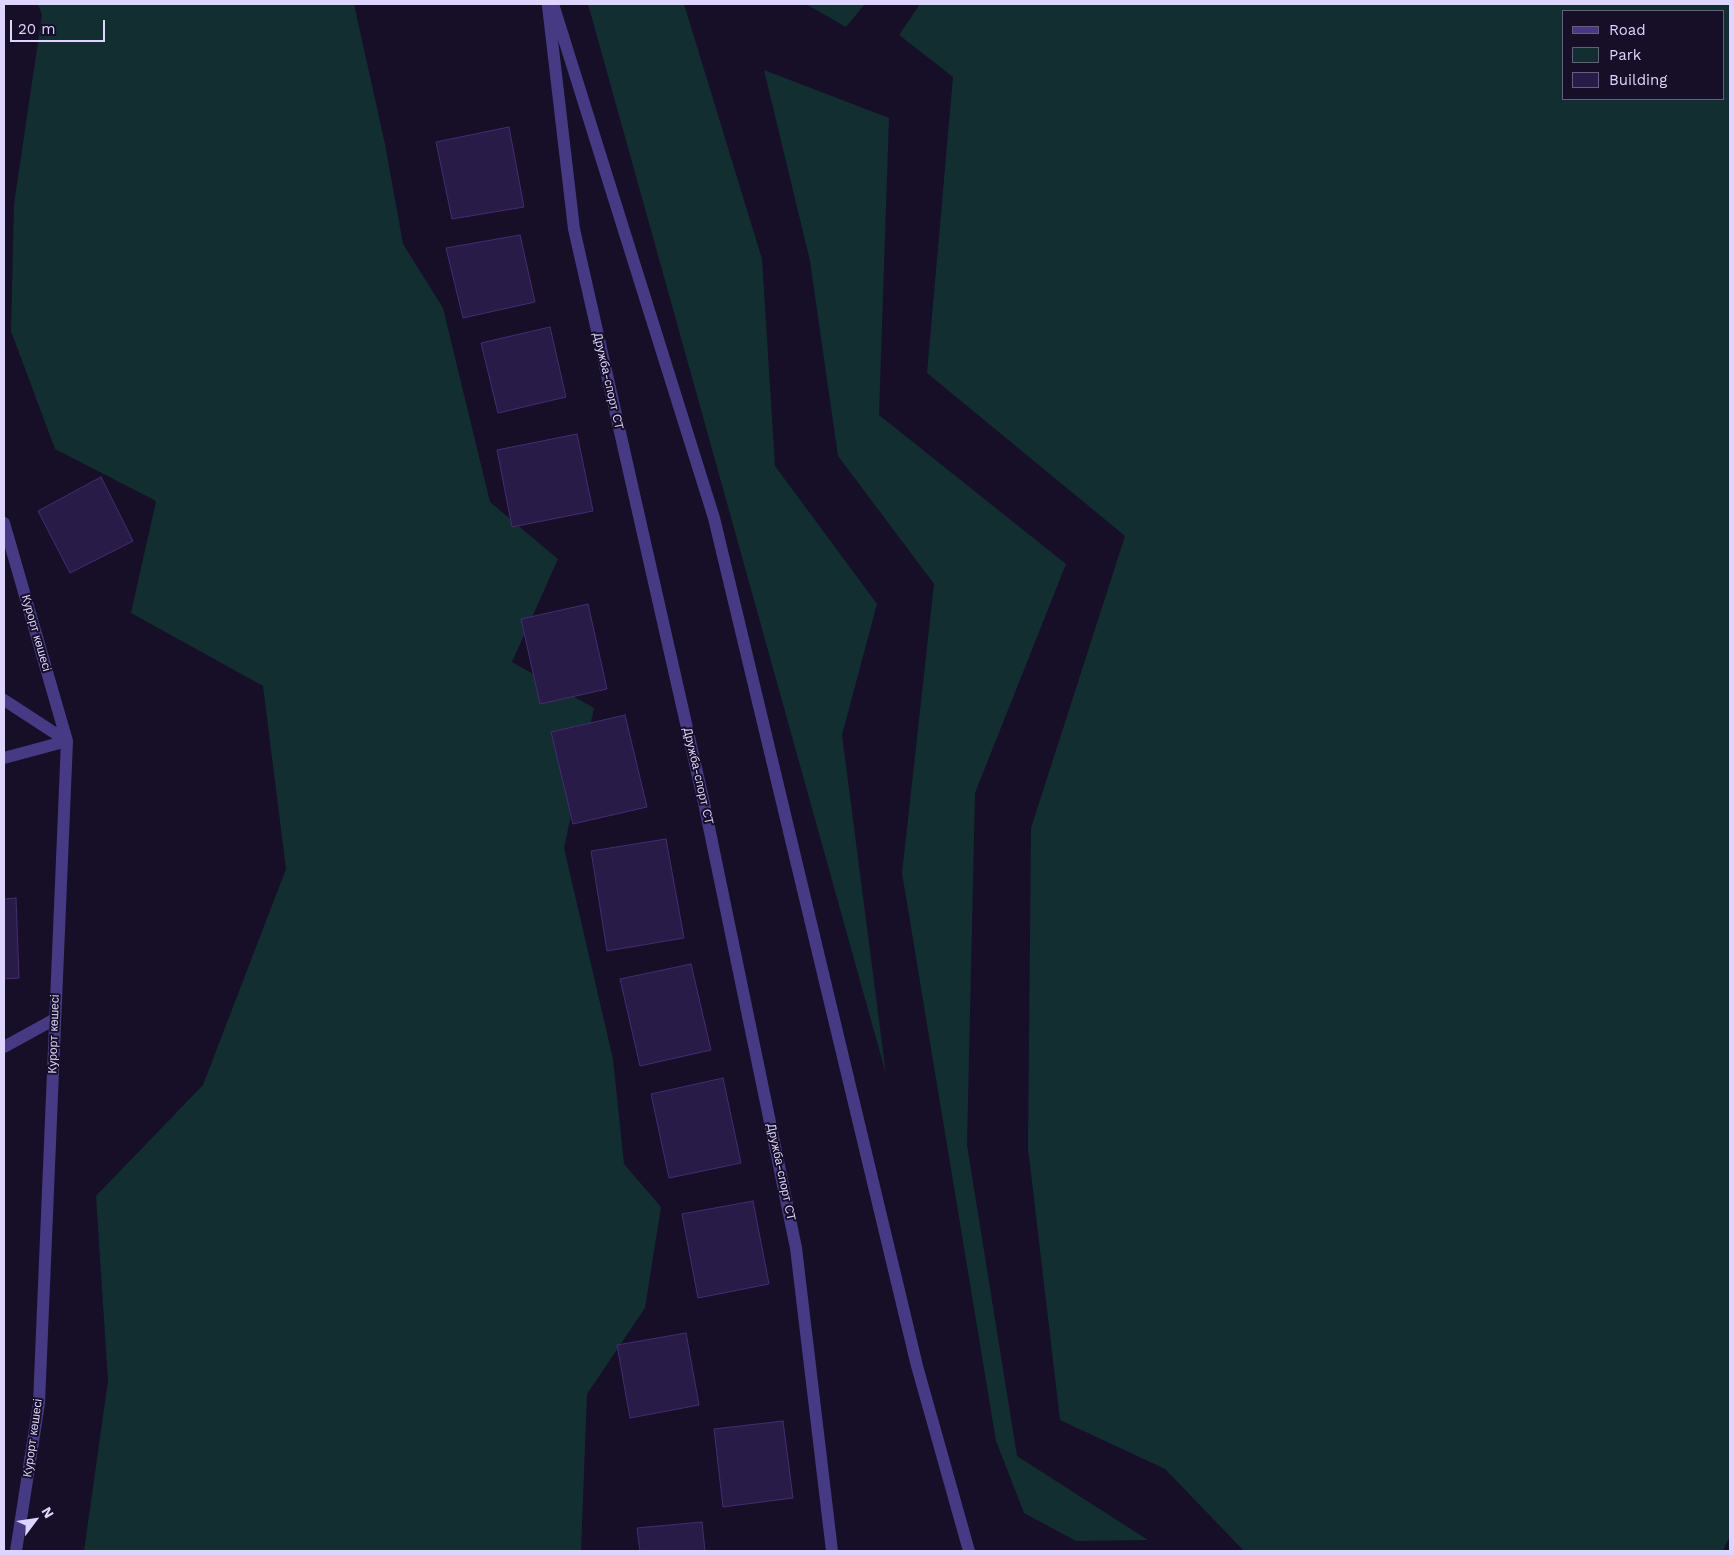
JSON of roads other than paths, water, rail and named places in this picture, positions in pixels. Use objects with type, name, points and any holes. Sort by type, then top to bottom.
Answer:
[{"type":"street","name":"Дружба-спорт СТ","points":[[548,4],[574,229],[706,812],[796,1248],[832,1551]]},
{"type":"street","points":[[553,4],[714,518],[917,1366],[970,1551]]},
{"type":"street","name":"Курорт көшесі","points":[[4,523],[67,741],[40,1403],[16,1551]]},
{"type":"street","points":[[4,700],[67,741]]},
{"type":"street","points":[[4,758],[67,741]]},
{"type":"street","points":[[4,1048],[55,1019]]}]
